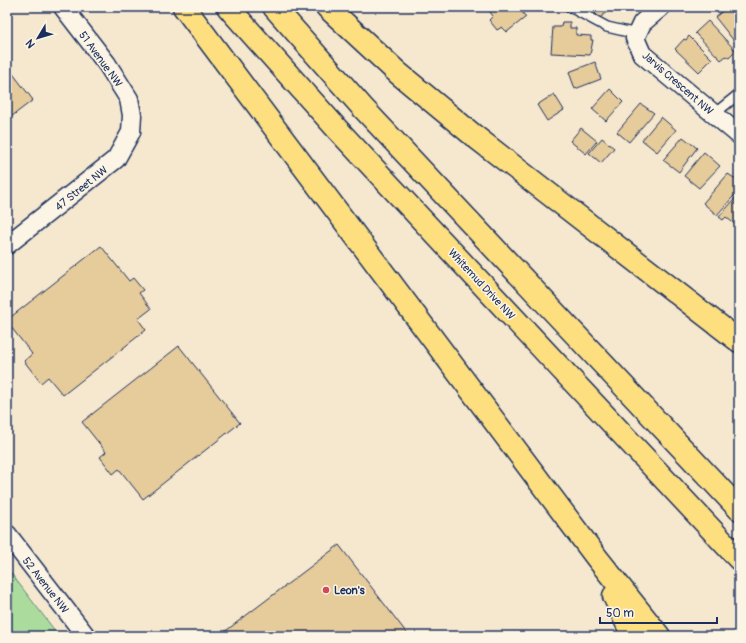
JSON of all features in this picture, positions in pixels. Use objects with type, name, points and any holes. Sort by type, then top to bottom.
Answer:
[{"type":"highway","points":[[184,7],[597,558],[659,636]]},
{"type":"highway","name":"Whitemud Drive NW","points":[[228,7],[338,130],[739,559]]},
{"type":"highway","points":[[274,7],[363,108],[739,509]]},
{"type":"highway","points":[[327,7],[398,72],[473,135],[739,341]]},
{"type":"highway","points":[[597,558],[633,636]]},
{"type":"street","name":"51 Avenue NW","points":[[63,7],[119,82],[129,99],[132,115]]},
{"type":"street","points":[[637,34],[642,23],[661,7]]},
{"type":"street","name":"Jarvis Crescent NW","points":[[637,34],[635,38],[642,54],[739,135]]},
{"type":"street","name":"47 Street NW","points":[[7,245],[116,159],[131,132],[132,115]]},
{"type":"street","name":"52 Avenue NW","points":[[7,534],[86,636]]},
{"type":"lane","points":[[570,7],[607,27],[637,34]]},
{"type":"lane","points":[[714,114],[739,94]]},
{"type":"green space","points":[[7,568],[59,636],[7,636]]},
{"type":"building","points":[[496,7],[518,7],[526,17],[507,32],[502,27],[497,30],[489,20],[493,16],[490,12]]},
{"type":"building","points":[[589,7],[612,7],[600,18]]},
{"type":"building","points":[[728,7],[733,8],[739,16],[739,37],[734,41],[715,17]]},
{"type":"building","points":[[708,21],[736,51],[729,58],[726,56],[721,60],[695,33]]},
{"type":"building","points":[[562,22],[570,22],[570,28],[576,28],[576,35],[591,36],[591,40],[593,40],[590,55],[551,53],[553,27],[561,27]]},
{"type":"building","points":[[689,36],[712,59],[699,72],[675,49],[684,39],[686,40]]},
{"type":"building","points":[[595,62],[601,79],[575,89],[569,72]]},
{"type":"building","points":[[7,66],[33,100],[7,120]]},
{"type":"building","points":[[610,89],[623,102],[606,121],[592,109]]},
{"type":"building","points":[[554,94],[564,110],[547,121],[537,105]]},
{"type":"building","points":[[641,104],[654,113],[629,142],[617,132]]},
{"type":"building","points":[[661,117],[676,130],[657,152],[642,140]]},
{"type":"building","points":[[581,128],[597,141],[586,154],[570,141]]},
{"type":"building","points":[[683,137],[697,148],[679,172],[663,160]]},
{"type":"building","points":[[602,138],[614,148],[601,163],[589,153]]},
{"type":"building","points":[[704,152],[720,166],[699,188],[684,176]]},
{"type":"building","points":[[728,174],[739,181],[739,190],[717,215],[703,203]]},
{"type":"building","points":[[739,194],[738,227],[726,217],[723,220],[719,217]]},
{"type":"building","points":[[101,246],[129,281],[133,278],[143,290],[139,293],[151,309],[138,319],[146,330],[63,395],[48,377],[41,383],[24,361],[32,354],[7,320]]},
{"type":"building","points":[[179,346],[240,423],[143,499],[119,469],[113,474],[100,457],[106,452],[82,422]]},
{"type":"building","name":"Leon's","points":[[339,545],[409,636],[219,636]]},
{"type":"place","name":"Leon's","points":[[326,590]]}]
